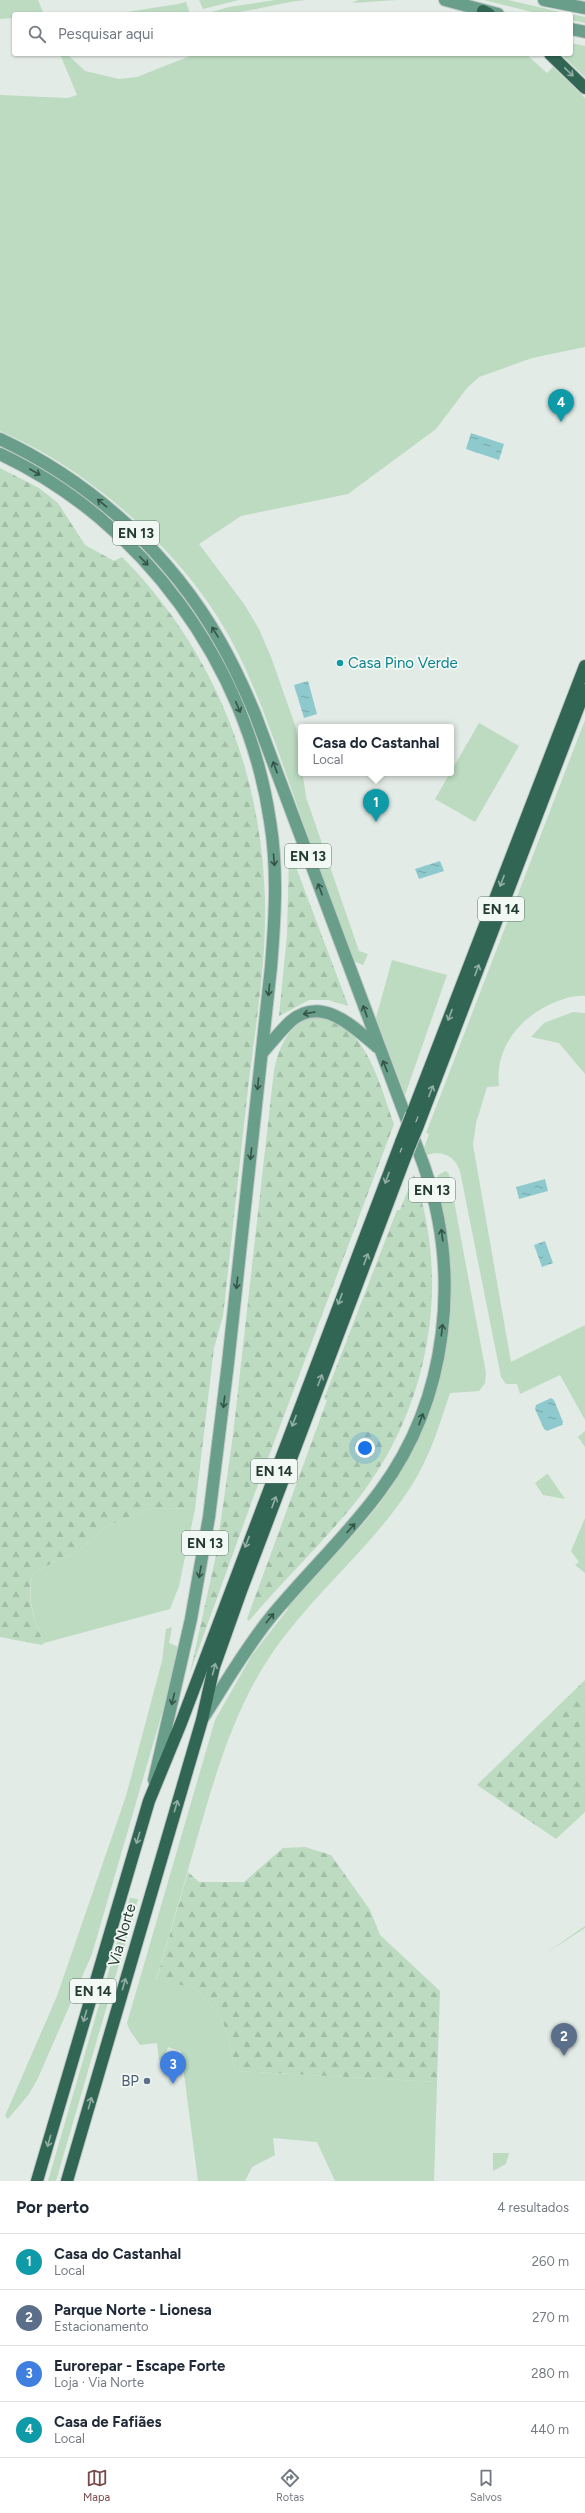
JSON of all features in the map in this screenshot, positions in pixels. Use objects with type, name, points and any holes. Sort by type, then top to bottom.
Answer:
[{"type":"highway","points":[[552,56],[585,88]]},
{"type":"highway","name":"EN 14","points":[[149,1801],[181,1723],[267,1490],[585,666]]},
{"type":"highway","name":"EN 14","points":[[202,1720],[214,1666],[244,1583],[585,690]]},
{"type":"highway","name":"Via Norte","points":[[67,2181],[202,1720]]},
{"type":"highway","name":"Via Norte","points":[[37,2181],[149,1801]]},
{"type":"main road","points":[[445,0],[486,12]]},
{"type":"main road","points":[[544,0],[585,8]]},
{"type":"main road","points":[[573,29],[585,32]]},
{"type":"main road","name":"EN 13","points":[[0,439],[48,464],[111,510],[168,566],[214,631],[234,666],[255,714],[431,1187],[442,1233],[445,1274],[444,1318],[436,1368],[429,1396],[418,1425],[401,1459],[381,1490],[354,1525],[269,1619],[246,1649],[202,1720]]},
{"type":"main road","name":"EN 13","points":[[0,454],[45,478],[108,526],[150,566],[191,620],[216,660],[234,698],[251,741],[266,794],[275,867],[275,917],[262,1053],[225,1392],[209,1517],[190,1626],[149,1801]]},
{"type":"main road","points":[[262,1053],[291,1021],[305,1013],[322,1012],[339,1016],[378,1047]]},
{"type":"green space","points":[[0,0],[38,0],[43,12],[12,12],[12,18],[0,19]]},
{"type":"green space","points":[[199,0],[239,0],[203,9]]},
{"type":"green space","points":[[275,0],[306,0],[242,12],[212,12],[229,7]]},
{"type":"green space","points":[[358,0],[397,0],[352,3]]},
{"type":"green space","points":[[484,0],[508,0],[560,12],[532,12]]},
{"type":"green space","points":[[186,2],[189,12],[127,12]]},
{"type":"green space","points":[[573,14],[585,17],[585,23],[573,20]]},
{"type":"green space","points":[[573,43],[585,46],[585,77],[563,56],[573,56]]},
{"type":"green space","points":[[61,56],[69,56],[85,71],[119,79],[137,77],[190,56],[528,56],[547,73],[553,67],[585,98],[585,347],[532,358],[479,377],[467,388],[436,429],[348,494],[241,516],[199,544],[244,604],[259,629],[271,657],[296,728],[298,742],[298,776],[303,776],[306,797],[359,951],[368,954],[363,965],[354,961],[258,698],[229,636],[209,604],[186,573],[159,544],[130,516],[99,490],[67,467],[33,447],[0,431],[0,95],[68,98],[77,95]]},
{"type":"green space","points":[[0,468],[39,488],[58,503],[85,545],[114,561],[122,557],[153,591],[179,627],[203,665],[223,705],[239,747],[251,791],[259,835],[265,905],[264,955],[259,1006],[249,1080],[223,1316],[214,1348],[195,1509],[149,1508],[108,1526],[80,1549],[33,1573],[30,1600],[34,1617],[44,1643],[42,1645],[0,1637]]},
{"type":"green space","points":[[585,720],[585,996],[568,998],[545,1007],[533,1014],[514,1033],[506,1045],[501,1058],[499,1086],[487,1087],[476,1123],[473,1145],[511,1362],[585,1325],[585,1420],[560,1375],[520,1394],[517,1384],[506,1384],[501,1377],[460,1171],[455,1161],[451,1158],[438,1153],[427,1155],[424,1148],[429,1134],[426,1133]]},
{"type":"green space","points":[[479,723],[519,746],[475,822],[435,799],[448,776],[454,776],[454,766]]},
{"type":"green space","points":[[291,854],[348,1006],[328,1000],[309,1000],[279,1016],[287,935],[289,855]]},
{"type":"green space","points":[[392,960],[447,975],[405,1095],[376,1018]]},
{"type":"green space","points":[[573,1012],[585,1013],[585,1074],[559,1043],[531,1037],[544,1023]]},
{"type":"green space","points":[[312,1018],[330,1020],[345,1028],[357,1040],[376,1073],[394,1124],[253,1498],[190,1673],[216,1555],[233,1435],[274,1070],[282,1045],[291,1031],[304,1021]]},
{"type":"green space","points":[[446,1171],[449,1174],[486,1373],[485,1383],[479,1391],[450,1393],[435,1438],[421,1470],[399,1505],[361,1550],[300,1617],[265,1664],[253,1684],[234,1726],[218,1769],[156,1980],[194,1987],[219,2014],[228,2035],[235,2071],[437,2082],[434,2181],[335,2181],[317,2142],[273,2138],[275,2155],[252,2167],[245,2181],[198,2181],[181,2051],[168,2047],[164,2059],[159,2060],[157,2043],[140,2045],[129,2029],[127,2023],[215,1720],[252,1655],[288,1609],[286,1608],[347,1543],[381,1502],[404,1467],[422,1430],[436,1390],[446,1349],[451,1307],[451,1265],[446,1223],[436,1183],[438,1175]]},
{"type":"green space","points":[[414,1175],[425,1216],[431,1257],[432,1299],[427,1341],[418,1382],[404,1422],[385,1460],[361,1495],[249,1621],[247,1619],[327,1400],[324,1399],[397,1210],[400,1210]]},
{"type":"green space","points":[[585,1431],[585,1447],[578,1437]]},
{"type":"green space","points":[[547,1474],[565,1499],[543,1495],[535,1483]]},
{"type":"green space","points":[[149,1508],[195,1509],[179,1586],[170,1609],[44,1643],[32,1609],[30,1592],[33,1573],[80,1549],[108,1526]]},
{"type":"green space","points":[[585,1518],[585,1573],[575,1565],[579,1562],[571,1551]]},
{"type":"green space","points":[[172,1627],[169,1643],[178,1647],[167,1696],[92,1954],[38,2078],[29,2094],[8,2119],[5,2116],[57,1996],[126,1796],[162,1661],[166,1629]]},
{"type":"green space","points":[[585,1680],[585,1812],[556,1839],[477,1785]]},
{"type":"green space","points":[[305,1847],[331,1855],[370,1910],[380,1935],[440,1991],[437,2082],[235,2071],[228,2035],[219,2014],[194,1987],[156,1981],[188,1872],[199,1882],[244,1882],[283,1848]]},
{"type":"green space","points":[[130,1898],[138,1899],[56,2181],[48,2181]]},
{"type":"green space","points":[[585,1926],[585,1928],[546,1953]]},
{"type":"green space","points":[[493,2153],[509,2153],[506,2164],[493,2171]]},
{"type":"water","points":[[471,433],[504,444],[499,460],[466,449]]},
{"type":"water","points":[[308,681],[317,714],[304,718],[294,685]]},
{"type":"water","points":[[440,861],[444,871],[419,879],[415,869]]},
{"type":"water","points":[[545,1179],[548,1191],[519,1199],[516,1187]]},
{"type":"water","points":[[545,1241],[553,1263],[542,1267],[534,1245]]},
{"type":"water","points":[[551,1398],[554,1400],[563,1422],[562,1425],[547,1431],[544,1429],[535,1409],[536,1405]]},
{"type":"place","name":"Casa de Fafiães","points":[[561,422]]},
{"type":"place","name":"Casa Pino Verde","points":[[340,663]]},
{"type":"place","name":"Casa do Castanhal","points":[[376,822]]},
{"type":"place","name":"Parque Norte - Lionesa","points":[[564,2056]]},
{"type":"place","name":"BP","points":[[147,2081]]},
{"type":"place","name":"Eurorepar - Escape Forte","points":[[173,2084]]}]
